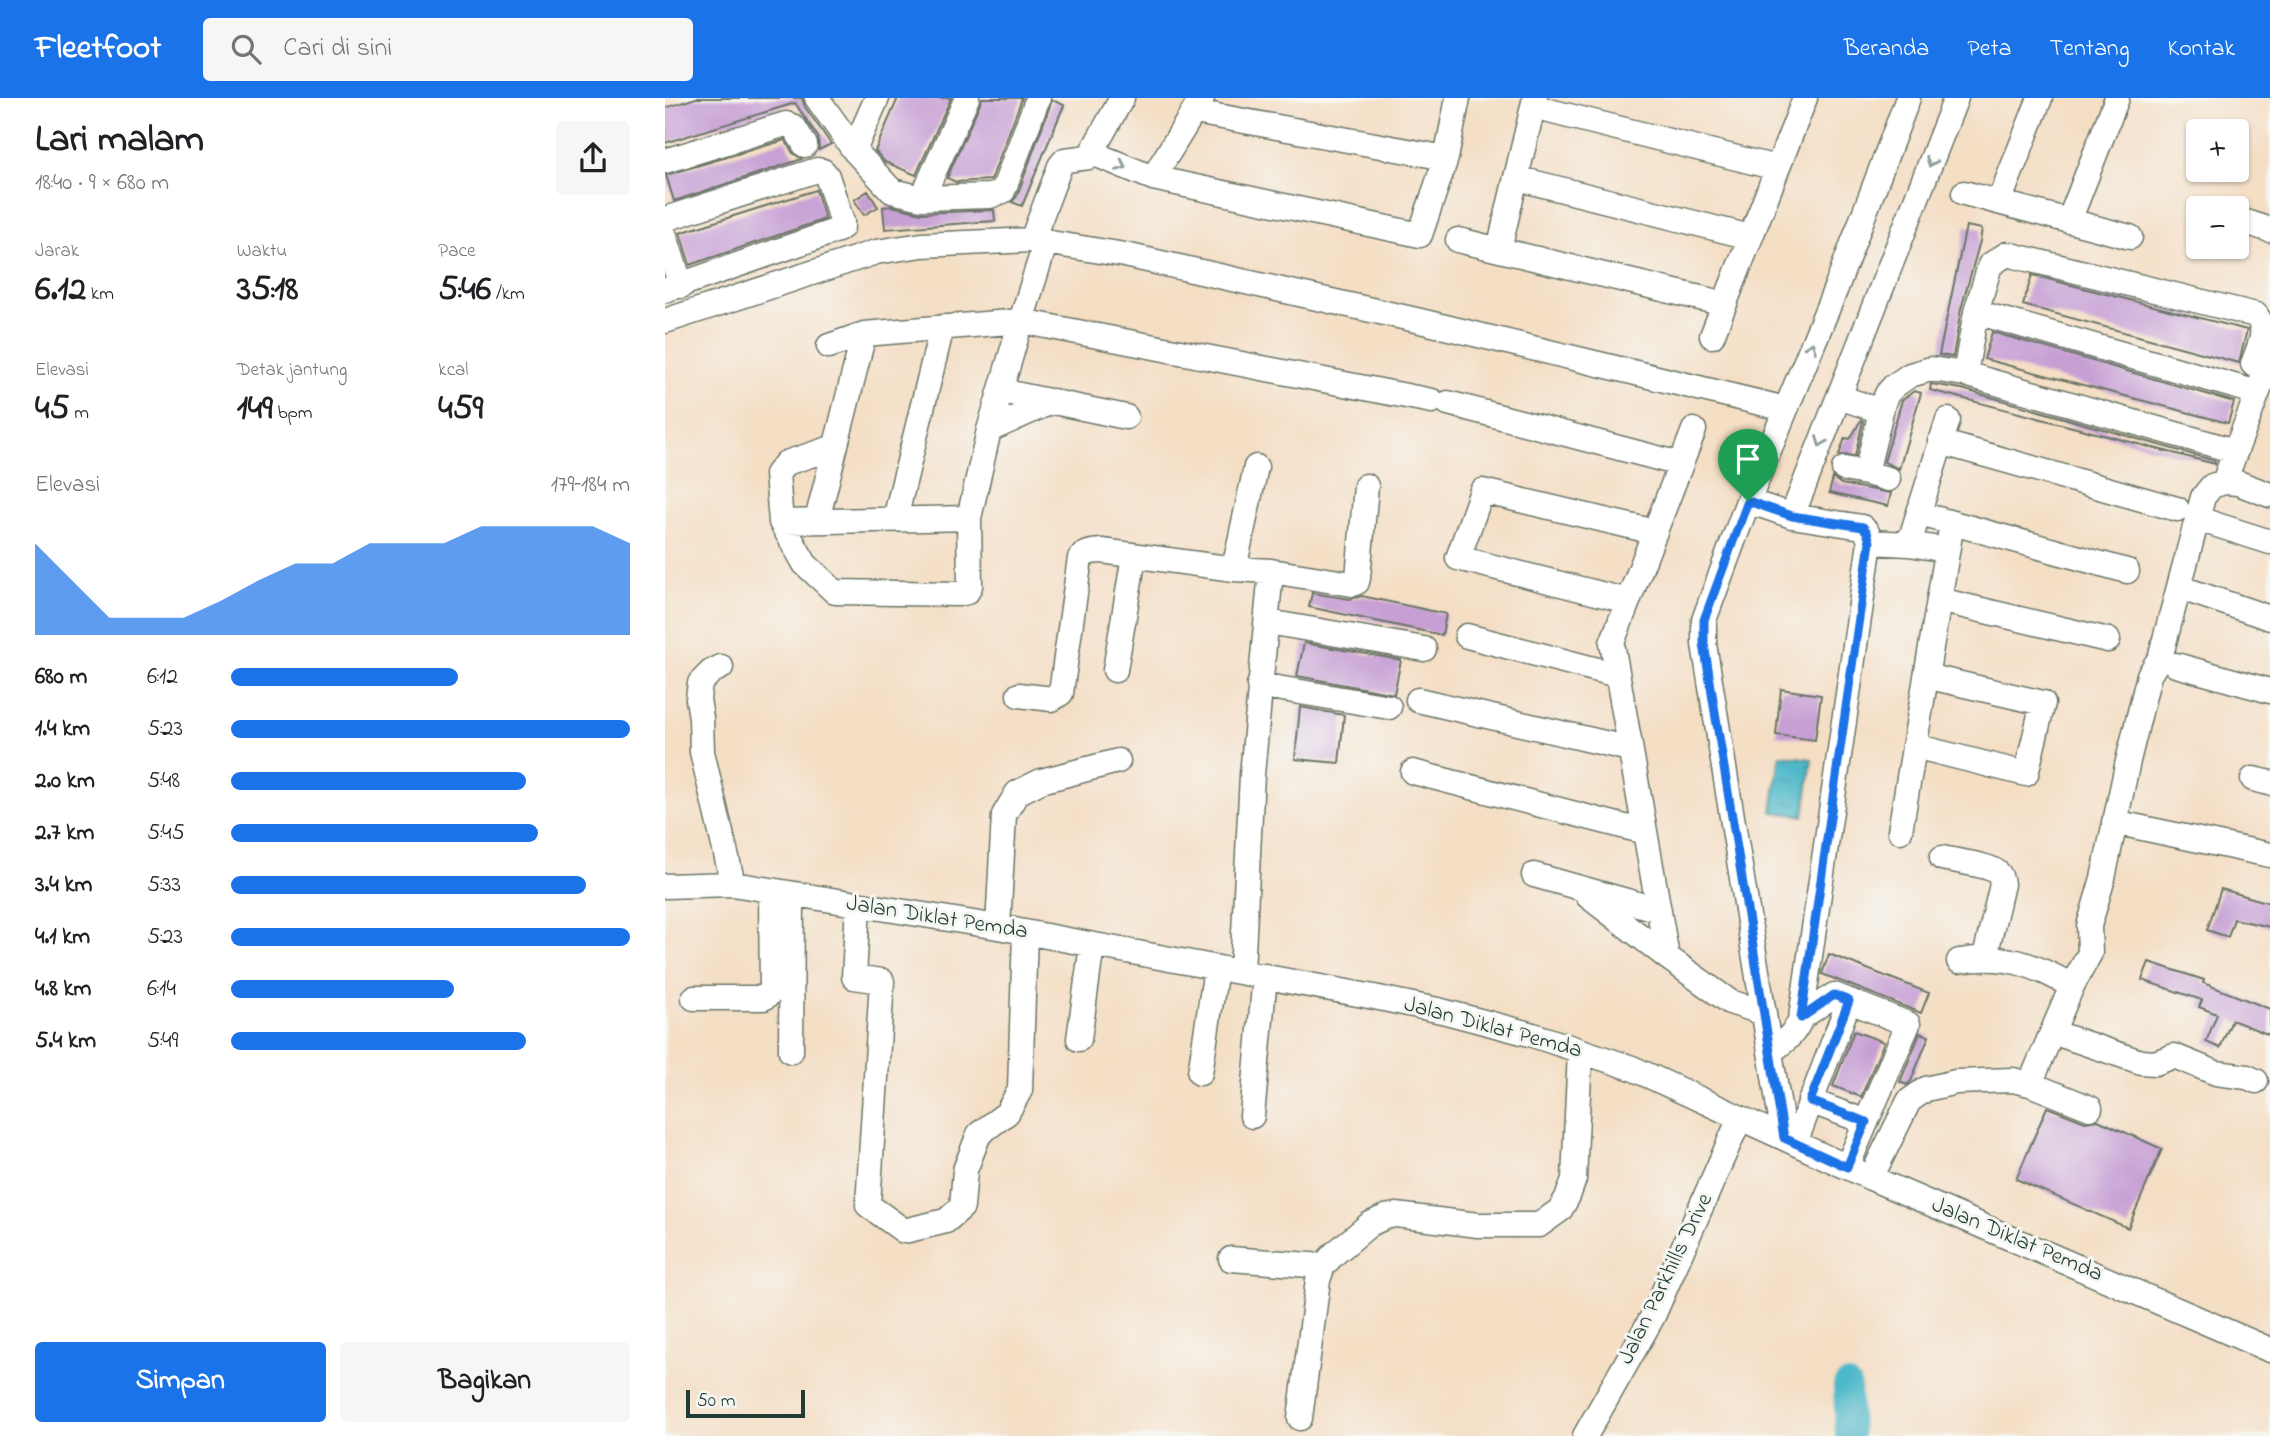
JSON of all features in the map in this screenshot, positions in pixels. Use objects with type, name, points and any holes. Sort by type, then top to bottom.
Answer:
[{"type":"street","points":[[817,98],[854,150],[892,191],[922,198],[990,196],[1003,191],[1035,99]]},
{"type":"street","points":[[854,150],[877,98]]},
{"type":"street","points":[[922,198],[967,98]]},
{"type":"street","points":[[835,447],[786,463],[777,474],[781,522],[805,564],[835,592],[967,592],[970,586],[969,517],[989,430],[1021,321],[1039,240],[1062,162],[1067,159],[1086,159],[1122,98]]},
{"type":"street","points":[[1091,153],[1153,178],[1420,234],[1446,158],[1458,98]]},
{"type":"street","points":[[1712,337],[1804,98]]},
{"type":"street","points":[[1789,1140],[1770,1052],[1704,644],[1704,620],[1752,503],[1908,98]]},
{"type":"street","points":[[1788,514],[1839,397],[1955,98]]},
{"type":"street","points":[[1999,202],[2041,98]]},
{"type":"street","points":[[2069,221],[2117,98]]},
{"type":"street","points":[[1499,249],[1534,103],[1777,168]]},
{"type":"street","points":[[1153,178],[1198,105],[1446,158]]},
{"type":"street","points":[[665,161],[786,124],[794,127],[805,145]]},
{"type":"street","points":[[665,219],[817,170],[823,171],[827,176],[842,219],[842,227],[838,230],[673,288],[665,236]]},
{"type":"street","points":[[1516,178],[1751,237]]},
{"type":"street","points":[[1964,193],[2130,237]]},
{"type":"street","points":[[2249,223],[2270,230]]},
{"type":"street","points":[[665,321],[876,252],[922,245],[1039,240],[1125,255],[1416,320],[1786,409]]},
{"type":"street","points":[[1458,240],[1724,304]]},
{"type":"street","points":[[1965,374],[1976,312],[1990,265],[2007,254],[2256,315],[2262,323],[2264,333],[2244,389],[2224,482]]},
{"type":"street","points":[[1976,312],[2244,389]]},
{"type":"street","points":[[829,346],[864,334],[1021,321],[1440,402],[1681,464]]},
{"type":"street","points":[[895,519],[942,327]]},
{"type":"street","points":[[817,520],[864,334]]},
{"type":"street","points":[[2232,449],[2261,384],[2270,350]]},
{"type":"street","points":[[1866,473],[1887,394],[1910,375],[1931,369],[1965,374],[2232,449]]},
{"type":"street","points":[[1001,391],[1126,417]]},
{"type":"street","points":[[1839,397],[1881,411]]},
{"type":"street","points":[[989,430],[1053,401]]},
{"type":"street","points":[[1667,957],[1612,643],[1694,429]]},
{"type":"street","points":[[1909,544],[1944,431],[2270,542]]},
{"type":"street","points":[[1234,569],[1256,467]]},
{"type":"street","points":[[2030,1084],[2089,953],[2089,926],[2103,878],[2149,675],[2159,658],[2187,514],[2212,486],[2224,482],[2238,483],[2270,495]]},
{"type":"street","points":[[1019,695],[1052,699],[1061,693],[1080,558],[1093,551],[1234,569],[1271,571],[1352,584],[1357,582],[1366,486]]},
{"type":"street","points":[[1628,601],[1458,558],[1482,491],[1654,532]]},
{"type":"street","points":[[1752,503],[1788,514],[1863,527],[1870,542],[1801,1018],[1789,1038],[1770,1052]]},
{"type":"street","points":[[1920,514],[2127,571]]},
{"type":"street","points":[[781,522],[969,517]]},
{"type":"street","points":[[1900,831],[1952,523]]},
{"type":"street","points":[[1870,542],[1947,550]]},
{"type":"street","points":[[1115,670],[1133,556]]},
{"type":"street","points":[[1252,1116],[1252,775],[1271,571]]},
{"type":"street","points":[[2193,592],[2270,618]]},
{"type":"street","points":[[1939,600],[2108,640]]},
{"type":"street","points":[[1268,622],[1424,649]]},
{"type":"street","points":[[1467,636],[1617,675]]},
{"type":"street","points":[[2176,665],[2270,691]]},
{"type":"street","points":[[721,667],[700,683],[698,699],[702,752],[733,884]]},
{"type":"street","points":[[1914,746],[2026,774],[2043,703],[1926,676]]},
{"type":"street","points":[[1259,685],[1389,707]]},
{"type":"street","points":[[1418,701],[1630,750]]},
{"type":"street","points":[[998,927],[1004,815],[1017,793],[1041,781],[1118,761]]},
{"type":"street","points":[[1413,772],[1645,832]]},
{"type":"street","points":[[2114,822],[2270,855]]},
{"type":"street","points":[[1943,858],[1985,868],[1998,873],[2001,878],[2002,884],[1985,957]]},
{"type":"street","points":[[1534,875],[1659,910]]},
{"type":"street","name":"Jalan Diklat Pemda","points":[[665,886],[733,884],[998,927],[1254,974],[1442,1012],[1533,1035],[1632,1068],[1871,1178],[2270,1350]]},
{"type":"street","points":[[1576,887],[1730,1002],[1764,1013]]},
{"type":"street","points":[[694,998],[764,998],[772,992],[782,893]]},
{"type":"street","points":[[782,893],[790,1051]]},
{"type":"street","points":[[858,905],[854,977],[882,981],[868,1205],[904,1231],[946,1221],[962,1207],[965,1170],[979,1134],[1007,1113],[1020,1090],[1025,933]]},
{"type":"street","points":[[1079,1039],[1091,945]]},
{"type":"street","points":[[1959,961],[1985,957],[2039,968],[2072,986]]},
{"type":"street","points":[[1200,1073],[1216,968]]},
{"type":"street","points":[[1801,1018],[1834,995],[1908,1024],[1847,1167]]},
{"type":"street","points":[[1789,1140],[1810,1101],[1849,1001]]},
{"type":"street","points":[[2052,1032],[2141,1062],[2155,1063],[2175,1056],[2216,1073],[2247,1077],[2256,1081]]},
{"type":"street","points":[[1300,1418],[1318,1280],[1323,1266],[1370,1224],[1396,1215],[1478,1225],[1539,1224],[1560,1210],[1574,1180],[1580,1052]]},
{"type":"street","points":[[1871,1178],[1909,1101],[1926,1088],[1956,1083],[2013,1080],[2090,1108]]},
{"type":"street","points":[[1810,1101],[1866,1122]]},
{"type":"street","name":"Jalan Parkhills Drive","points":[[1585,1436],[1653,1316],[1740,1118]]},
{"type":"street","points":[[1231,1259],[1323,1266]]},
{"type":"water","points":[[1780,755],[1812,759],[1804,816],[1772,812]]},
{"type":"building","points":[[696,98],[802,98],[805,107],[831,144],[819,150],[818,137],[795,103],[665,143],[665,108]]},
{"type":"building","points":[[898,98],[951,98],[916,175],[885,162],[875,151]]},
{"type":"building","points":[[982,98],[1022,98],[991,180],[956,182],[947,178]]},
{"type":"building","points":[[1052,100],[1064,105],[1022,206],[1012,202],[1017,196]]},
{"type":"building","points":[[785,140],[793,153],[802,159],[674,201],[666,175]]},
{"type":"building","points":[[816,190],[825,219],[690,265],[680,233]]},
{"type":"building","points":[[868,191],[878,207],[864,215],[854,200]]},
{"type":"building","points":[[892,206],[922,213],[994,210],[995,221],[885,229],[883,207]]},
{"type":"building","points":[[1966,226],[1982,229],[1980,241],[1961,309],[1953,357],[1939,355]]},
{"type":"building","points":[[2032,275],[2247,330],[2239,363],[2023,305]]},
{"type":"building","points":[[1992,332],[2234,402],[2228,423],[1984,359]]},
{"type":"building","points":[[1931,384],[1962,389],[2215,461],[2215,464],[1930,390]]},
{"type":"building","points":[[1914,391],[1921,393],[1899,469],[1884,462],[1902,400]]},
{"type":"building","points":[[1861,420],[1863,421],[1855,456],[1839,455],[1845,438],[1850,439]]},
{"type":"building","points":[[1833,478],[1841,484],[1891,493],[1888,506],[1829,493]]},
{"type":"building","points":[[1312,593],[1350,599],[1362,596],[1446,614],[1442,635],[1309,607]]},
{"type":"building","points":[[1304,643],[1401,660],[1394,694],[1297,676]]},
{"type":"building","points":[[1781,689],[1821,695],[1815,740],[1776,735]]},
{"type":"building","points":[[1300,707],[1344,715],[1339,763],[1295,759]]},
{"type":"building","points":[[2221,889],[2270,903],[2270,927],[2234,919],[2228,937],[2207,930]]},
{"type":"building","points":[[1829,954],[1929,993],[1921,1013],[1822,974]]},
{"type":"building","points":[[2149,962],[2204,980],[2203,983],[2270,1009],[2270,1035],[2232,1020],[2220,1048],[2206,1042],[2217,1014],[2199,1007],[2202,1000],[2142,980]]},
{"type":"building","points":[[1854,1031],[1884,1042],[1861,1097],[1833,1086]]},
{"type":"building","points":[[1920,1033],[1929,1036],[1907,1085],[1900,1082]]},
{"type":"building","points":[[2047,1107],[2085,1122],[2098,1120],[2162,1149],[2128,1228],[2016,1179]]},
{"type":"waterway","points":[[1847,1386],[1849,1436]]},
{"type":"route","points":[[1748,501],[1792,516],[1863,527],[1870,542],[1801,1018],[1834,995],[1849,1001],[1810,1101],[1866,1122],[1847,1167],[1784,1138],[1704,644],[1704,620],[1748,501]]}]
